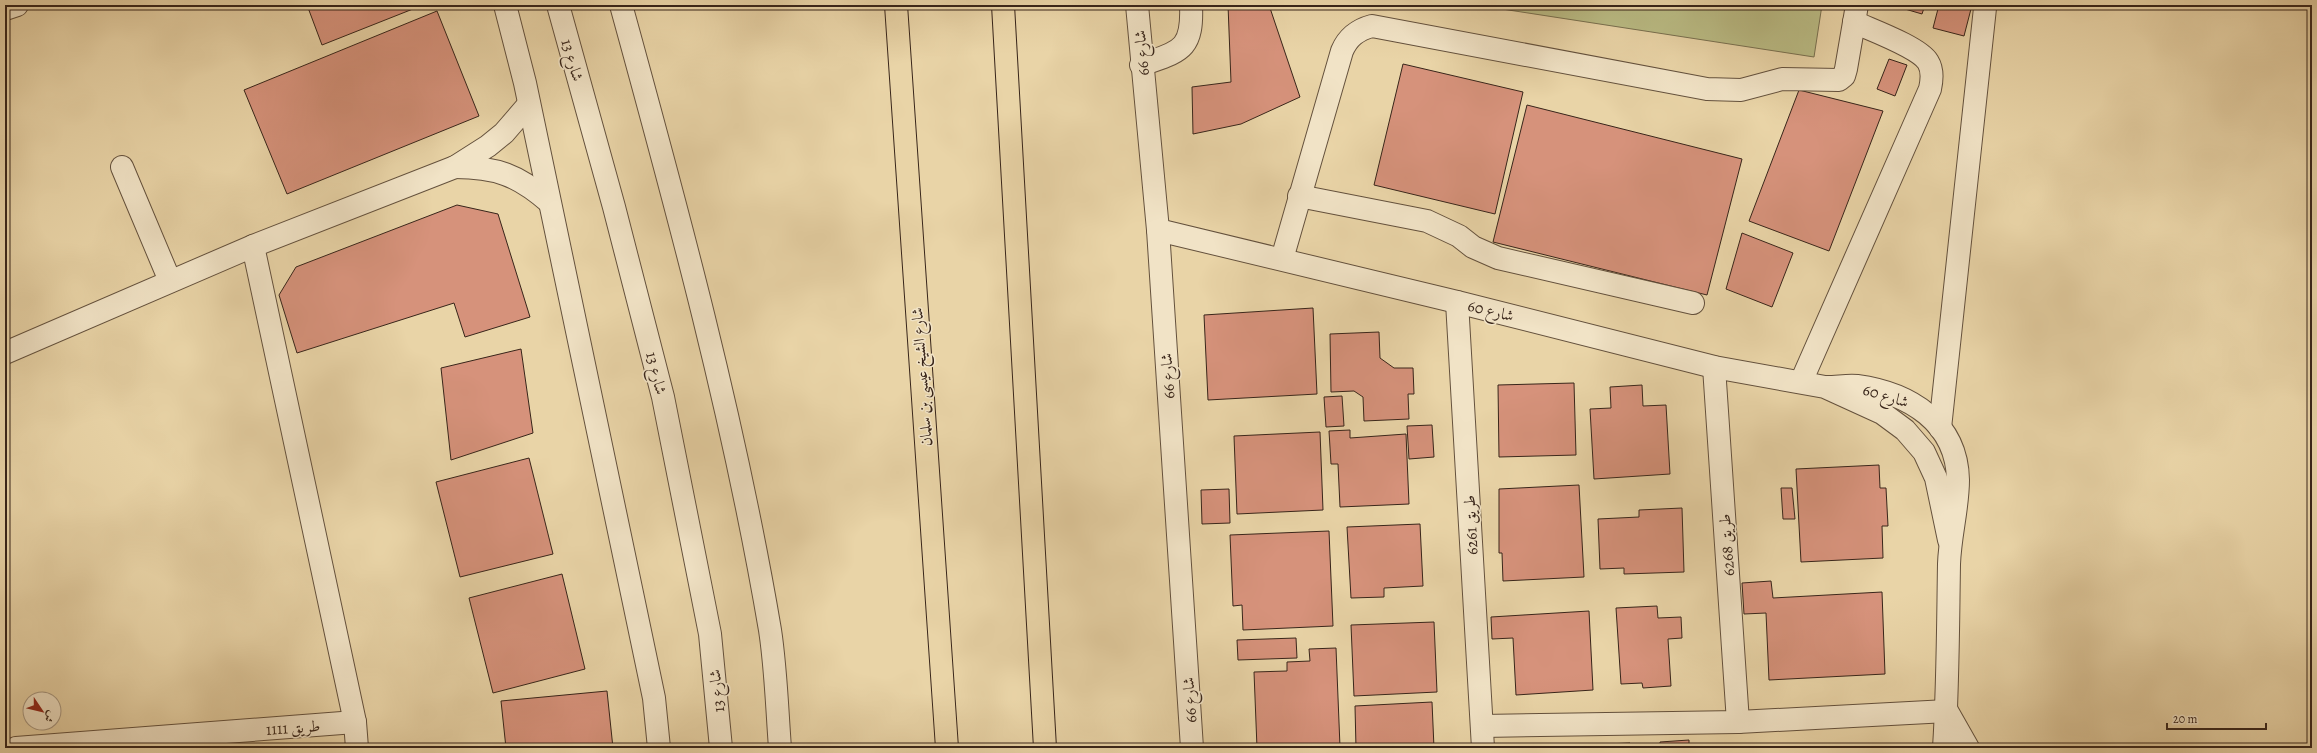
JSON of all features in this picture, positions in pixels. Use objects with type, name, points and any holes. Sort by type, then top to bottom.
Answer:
[{"type":"highway","name":"شارع الشيخ عيسى بن سلمان","points":[[896,5],[947,748]]},
{"type":"highway","points":[[1003,5],[1045,748]]},
{"type":"street","points":[[5,10],[17,5]]},
{"type":"street","points":[[505,5],[529,104],[653,691],[659,748]]},
{"type":"street","name":"شارع 13","points":[[558,5],[614,207],[663,397],[710,634],[722,748]]},
{"type":"street","points":[[621,5],[672,187],[723,391],[770,632],[780,748]]},
{"type":"street","name":"شارع 66","points":[[1137,5],[1141,65],[1158,230],[1192,748]]},
{"type":"street","points":[[1141,65],[1172,54],[1181,48],[1188,40],[1191,30],[1191,5]]},
{"type":"street","points":[[1940,428],[1985,8]]},
{"type":"street","points":[[1282,259],[1299,196],[1342,52],[1346,42],[1362,29],[1372,26],[1699,88],[1741,90],[1782,79],[1839,80],[1844,76],[1846,69],[1856,14],[1918,52],[1928,62],[1932,75],[1930,89],[1801,382]]},
{"type":"street","points":[[5,353],[253,246],[455,167],[488,146],[508,129],[529,104]]},
{"type":"street","points":[[122,167],[170,281]]},
{"type":"street","points":[[455,167],[481,167],[506,173],[529,185],[549,202]]},
{"type":"street","points":[[1299,196],[1427,221],[1459,236],[1473,247],[1498,258],[1693,303]]},
{"type":"street","name":"شارع 60","points":[[1158,230],[1457,302],[1714,367],[1825,387],[1882,413],[1905,430],[1924,452],[1936,478],[1949,540],[1947,711],[1944,748]]},
{"type":"street","points":[[253,246],[355,722],[357,748]]},
{"type":"street","name":"طريق 6261","points":[[1457,302],[1483,748]]},
{"type":"street","name":"طريق 6268","points":[[1714,367],[1738,722]]},
{"type":"street","name":"شارع 60","points":[[1825,387],[1856,386],[1898,395],[1929,414],[1940,428],[1955,460],[1958,478],[1957,506],[1949,540]]},
{"type":"street","points":[[1482,726],[1738,722],[1947,711],[1968,748]]},
{"type":"street","name":"طريق 1111","points":[[16,748],[355,722]]},
{"type":"green space","points":[[1476,5],[1822,5],[1814,57]]},
{"type":"building","points":[[307,5],[423,5],[322,45]]},
{"type":"building","points":[[1228,5],[1269,5],[1300,97],[1241,124],[1193,134],[1192,87],[1231,82]]},
{"type":"building","points":[[1906,5],[1925,5],[1922,14],[1905,9]]},
{"type":"building","points":[[1939,5],[1972,5],[1964,36],[1933,28]]},
{"type":"building","points":[[437,11],[479,116],[287,194],[244,90]]},
{"type":"building","points":[[1889,59],[1907,65],[1895,96],[1877,89]]},
{"type":"building","points":[[1403,64],[1523,92],[1495,214],[1374,185]]},
{"type":"building","points":[[1799,90],[1883,111],[1829,251],[1749,221]]},
{"type":"building","points":[[1527,105],[1742,159],[1707,295],[1493,242]]},
{"type":"building","points":[[457,205],[498,214],[530,317],[465,337],[454,303],[297,353],[279,295],[296,267]]},
{"type":"building","points":[[1742,233],[1793,253],[1772,307],[1726,289]]},
{"type":"building","points":[[1313,308],[1317,394],[1208,400],[1204,315]]},
{"type":"building","points":[[1379,332],[1380,358],[1394,368],[1413,368],[1414,394],[1408,394],[1409,419],[1364,421],[1363,397],[1354,391],[1331,392],[1330,334]]},
{"type":"building","points":[[521,349],[533,433],[451,460],[441,368]]},
{"type":"building","points":[[1574,383],[1576,455],[1499,457],[1498,385]]},
{"type":"building","points":[[1642,385],[1643,406],[1666,405],[1670,474],[1594,479],[1590,409],[1611,408],[1610,387]]},
{"type":"building","points":[[1342,396],[1344,426],[1326,427],[1324,397]]},
{"type":"building","points":[[1432,425],[1434,457],[1409,459],[1407,426]]},
{"type":"building","points":[[1350,430],[1350,438],[1406,434],[1409,504],[1340,507],[1338,464],[1331,464],[1329,431]]},
{"type":"building","points":[[1320,432],[1323,510],[1237,514],[1234,436]]},
{"type":"building","points":[[529,458],[553,554],[460,577],[436,482]]},
{"type":"building","points":[[1879,465],[1880,488],[1886,488],[1888,526],[1882,526],[1883,558],[1801,562],[1796,469]]},
{"type":"building","points":[[1579,485],[1584,577],[1503,581],[1502,553],[1499,553],[1499,489]]},
{"type":"building","points":[[1781,488],[1792,488],[1795,519],[1783,519]]},
{"type":"building","points":[[1229,489],[1230,523],[1202,524],[1201,490]]},
{"type":"building","points":[[1682,508],[1684,572],[1624,574],[1624,568],[1600,569],[1598,519],[1639,517],[1639,510]]},
{"type":"building","points":[[1420,524],[1423,586],[1384,588],[1384,597],[1351,598],[1347,527]]},
{"type":"building","points":[[1329,531],[1333,626],[1243,630],[1242,605],[1233,606],[1230,535]]},
{"type":"building","points":[[562,574],[585,669],[493,693],[469,598]]},
{"type":"building","points":[[1771,581],[1773,598],[1882,592],[1885,674],[1769,680],[1766,613],[1744,614],[1742,583]]},
{"type":"building","points":[[1657,606],[1658,618],[1681,617],[1682,638],[1668,639],[1671,686],[1643,688],[1642,683],[1621,684],[1616,608]]},
{"type":"building","points":[[1589,611],[1593,690],[1516,695],[1513,638],[1492,639],[1491,617]]},
{"type":"building","points":[[1434,622],[1437,692],[1354,696],[1351,625]]},
{"type":"building","points":[[1296,638],[1297,658],[1238,660],[1237,640]]},
{"type":"building","points":[[1336,648],[1340,747],[1257,748],[1254,672],[1287,671],[1287,662],[1310,661],[1309,649]]},
{"type":"building","points":[[607,691],[613,748],[506,748],[501,701]]},
{"type":"building","points":[[1432,702],[1434,748],[1356,748],[1355,706]]},
{"type":"building","points":[[1689,740],[1689,748],[1660,748],[1660,742]]},
{"type":"building","points":[[1630,743],[1630,748],[1606,748],[1606,744]]},
{"type":"building","points":[[1600,744],[1600,748],[1569,748],[1569,746]]}]
